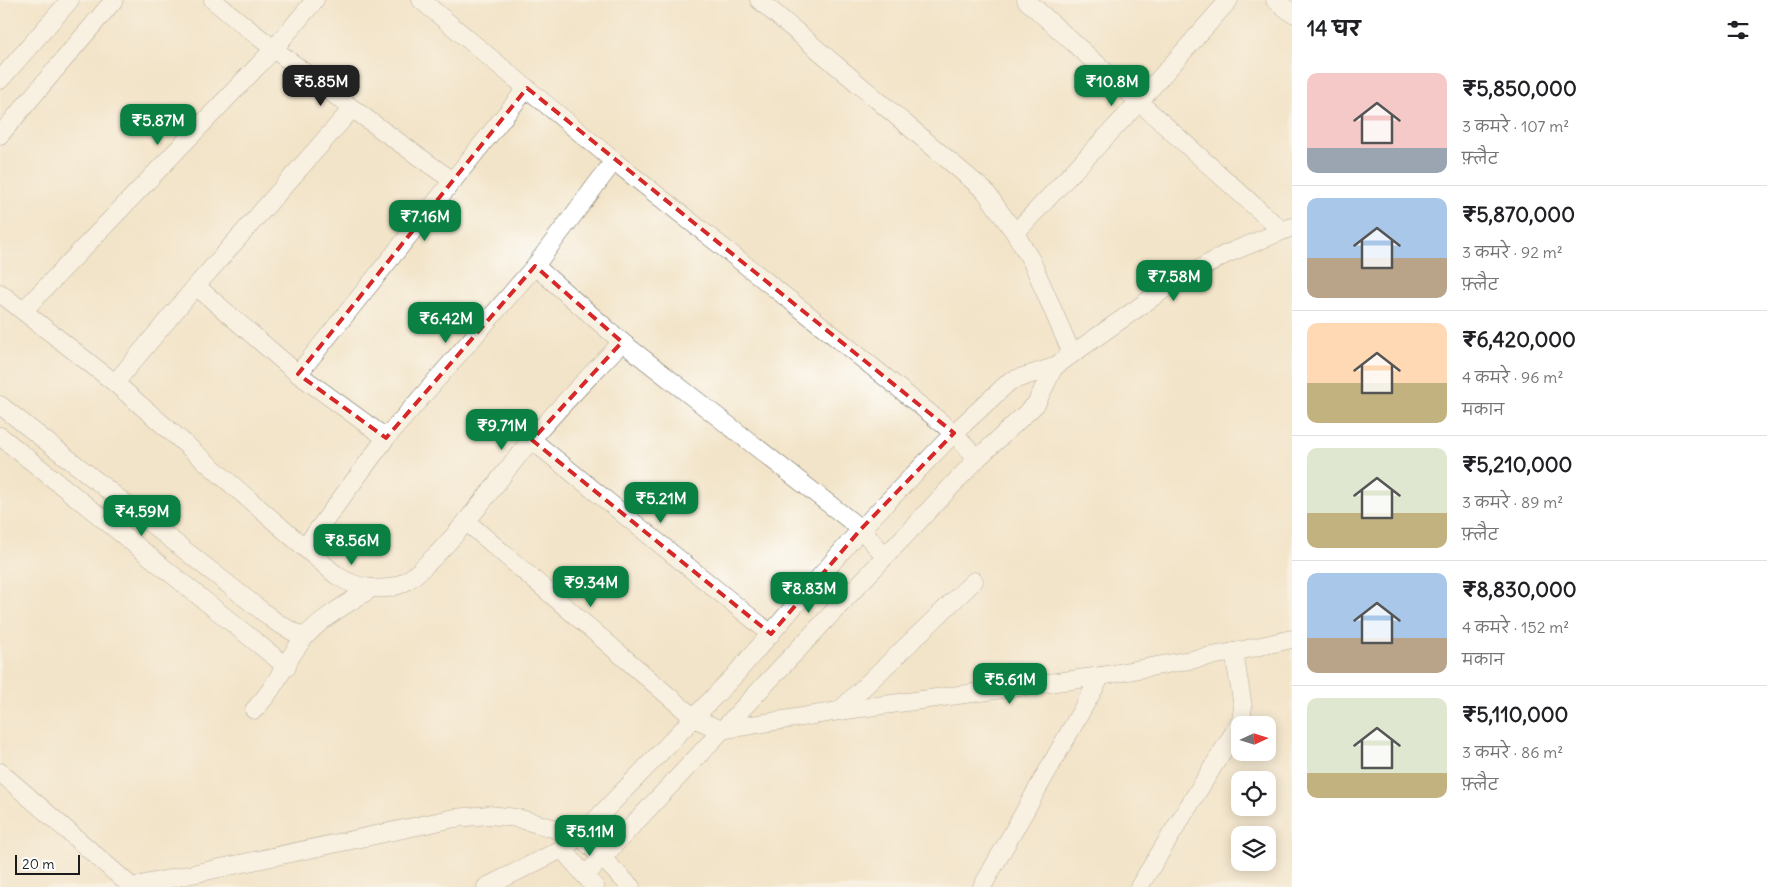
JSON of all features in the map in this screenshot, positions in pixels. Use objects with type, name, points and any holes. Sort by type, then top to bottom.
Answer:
[{"type":"street","points":[[0,80],[70,0]]},
{"type":"street","points":[[0,135],[114,0]]},
{"type":"street","points":[[214,0],[273,50],[351,110],[453,181]]},
{"type":"street","points":[[23,311],[273,50],[315,0]]},
{"type":"street","points":[[421,0],[614,161],[806,312],[954,433],[977,459]]},
{"type":"street","points":[[760,0],[985,191],[1016,233],[1032,262],[1072,354]]},
{"type":"street","points":[[486,887],[562,849],[580,836],[694,718],[771,634],[861,529],[954,433],[1010,381],[1054,367],[1166,288],[1224,254],[1287,228],[1138,103],[1026,0]]},
{"type":"street","points":[[1016,233],[1138,103],[1229,0]]},
{"type":"street","points":[[1274,0],[1292,13]]},
{"type":"street","points":[[298,374],[527,88]]},
{"type":"street","points":[[115,384],[196,286],[351,110]]},
{"type":"street","points":[[305,547],[386,438],[535,266],[614,161]]},
{"type":"street","points":[[535,266],[622,342],[861,529],[885,556]]},
{"type":"street","points":[[196,286],[298,374],[386,438]]},
{"type":"street","points":[[0,293],[115,384],[343,580],[372,588],[388,588],[403,583],[416,575],[467,522],[532,440],[622,342]]},
{"type":"street","points":[[562,849],[590,881],[602,858],[720,730],[977,459],[1036,404],[1054,367]]},
{"type":"street","points":[[0,405],[276,622],[304,638]]},
{"type":"street","points":[[0,436],[287,667]]},
{"type":"street","points":[[532,440],[771,634]]},
{"type":"street","points":[[467,522],[694,718],[720,730],[839,711],[1101,676],[1234,652],[1292,638]]},
{"type":"street","points":[[839,711],[974,581]]},
{"type":"street","points":[[254,710],[268,695],[304,638],[327,617],[372,588]]},
{"type":"street","points":[[1138,887],[1240,721],[1243,707],[1234,652]]},
{"type":"street","points":[[982,887],[1101,676]]},
{"type":"street","points":[[0,772],[131,887],[455,818],[489,815],[517,818],[580,836],[631,887]]},
{"type":"highlighted area","points":[[527,88],[954,433],[861,529],[771,634],[532,440],[622,342],[535,266],[386,438],[298,374]]}]
